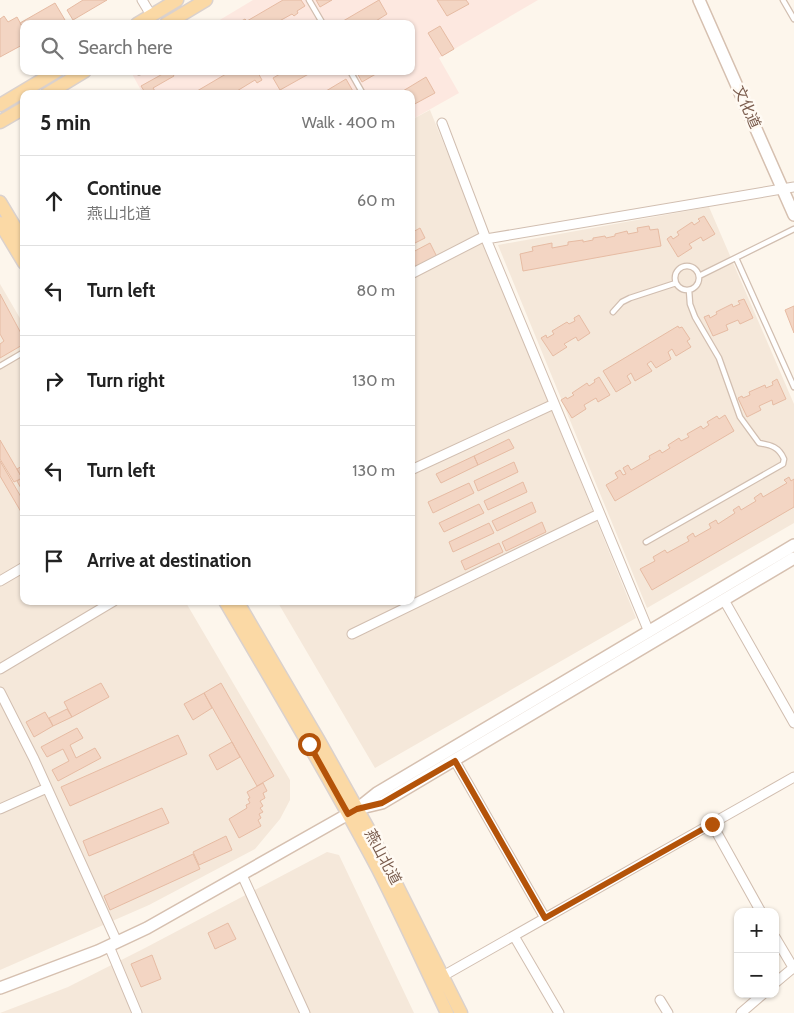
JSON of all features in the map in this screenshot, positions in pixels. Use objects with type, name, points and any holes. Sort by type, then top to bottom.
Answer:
[{"type":"main road","points":[[143,20],[177,0]]},
{"type":"main road","points":[[183,20],[206,0]]},
{"type":"main road","name":"文化道","points":[[699,0],[788,188],[794,215]]},
{"type":"main road","points":[[25,90],[49,75]]},
{"type":"main road","points":[[54,90],[78,75]]},
{"type":"main road","points":[[0,105],[20,93]]},
{"type":"main road","points":[[0,122],[20,110]]},
{"type":"main road","points":[[0,202],[20,235]]},
{"type":"main road","points":[[0,224],[20,256]]},
{"type":"main road","points":[[0,988],[113,944],[171,915],[352,812],[376,793],[794,545]]},
{"type":"main road","points":[[352,812],[382,803],[794,558]]},
{"type":"main road","name":"燕山北道","points":[[226,605],[309,744],[388,866],[461,1013]]},
{"type":"main road","name":"燕山北道","points":[[239,605],[318,739],[445,1012]]},
{"type":"street","points":[[142,0],[151,15]]},
{"type":"street","points":[[442,123],[486,238],[648,632]]},
{"type":"street","points":[[415,272],[486,238],[788,188]]},
{"type":"street","points":[[415,468],[554,404]]},
{"type":"street","points":[[415,603],[599,514]]},
{"type":"street","points":[[0,581],[20,568]]},
{"type":"street","points":[[724,600],[794,722]]},
{"type":"street","points":[[0,669],[107,605]]},
{"type":"street","points":[[352,634],[412,605]]},
{"type":"street","points":[[0,692],[47,788],[113,944],[137,1013]]},
{"type":"street","points":[[455,761],[545,918]]},
{"type":"street","points":[[443,976],[794,777]]},
{"type":"street","points":[[0,809],[47,788]]},
{"type":"street","points":[[712,824],[759,908]]},
{"type":"street","points":[[242,875],[305,1013]]},
{"type":"street","points":[[514,936],[559,1013]]},
{"type":"street","points":[[779,944],[794,968],[779,980]]},
{"type":"street","points":[[743,1012],[759,998]]},
{"type":"street","points":[[660,1000],[668,1013]]},
{"type":"lane","points":[[309,0],[321,20]]},
{"type":"lane","points":[[783,0],[794,19]]},
{"type":"lane","points":[[352,75],[361,90]]},
{"type":"lane","points":[[699,276],[691,267],[683,266],[674,276],[680,288],[689,290],[696,286],[699,276],[794,229]]},
{"type":"lane","points":[[736,258],[794,387]]},
{"type":"lane","points":[[613,312],[622,302],[630,298],[676,283]]},
{"type":"lane","points":[[646,542],[783,464],[784,459],[777,448],[759,443],[740,417],[719,358],[695,317],[690,304],[689,290]]},
{"type":"lane","points":[[0,366],[20,354]]},
{"type":"shaded area","points":[[253,0],[538,0],[439,58],[459,93],[415,118],[415,90],[141,90],[133,75],[415,75],[415,20],[220,20]]},
{"type":"shaded area","points":[[430,110],[636,618],[375,768],[279,605],[415,605],[415,118]]},
{"type":"shaded area","points":[[709,207],[794,404],[794,523],[647,608],[498,245]]},
{"type":"shaded area","points":[[0,284],[20,318],[20,605],[187,605],[290,780],[290,800],[280,819],[255,849],[149,905],[0,970]]},
{"type":"shaded area","points":[[327,852],[339,855],[414,1013],[0,1013],[68,987]]},
{"type":"building","points":[[83,0],[107,0],[73,20],[67,10]]},
{"type":"building","points":[[283,0],[301,0],[305,6],[297,11],[298,13],[294,16],[292,14],[281,20],[249,20]]},
{"type":"building","points":[[316,0],[332,0],[320,7]]},
{"type":"building","points":[[379,0],[387,14],[377,20],[345,20]]},
{"type":"building","points":[[437,0],[466,0],[469,4],[447,16]]},
{"type":"building","points":[[55,3],[65,20],[25,20]]},
{"type":"building","points":[[4,16],[8,22],[17,17],[20,23],[20,46],[0,57],[0,19]]},
{"type":"building","points":[[440,26],[454,49],[442,56],[428,33]]},
{"type":"building","points":[[161,75],[174,76],[153,88],[154,90],[144,90],[141,86]]},
{"type":"building","points":[[224,75],[259,75],[262,80],[257,83],[255,80],[239,90],[199,90]]},
{"type":"building","points":[[278,75],[307,75],[280,90],[273,78]]},
{"type":"building","points":[[358,75],[374,75],[362,82]]},
{"type":"building","points":[[426,77],[435,93],[415,104],[415,90],[405,90]]},
{"type":"building","points":[[346,79],[352,90],[328,90]]},
{"type":"building","points":[[704,216],[715,234],[703,241],[701,237],[689,244],[692,248],[678,257],[667,239],[671,236],[673,239],[679,235],[677,232],[692,222],[694,225],[700,221],[698,219]]},
{"type":"building","points":[[649,226],[650,230],[658,229],[661,246],[523,271],[520,254],[533,251],[532,247],[552,243],[552,248],[568,245],[568,242],[583,240],[583,242],[605,236],[606,238],[627,231],[628,234],[638,232],[637,228]]},
{"type":"building","points":[[420,228],[425,238],[415,243],[415,231]]},
{"type":"building","points":[[430,243],[437,257],[415,269],[415,251]]},
{"type":"building","points":[[0,294],[20,332],[20,346],[0,358],[0,344],[4,341],[0,334]]},
{"type":"building","points":[[744,299],[753,318],[740,324],[738,320],[726,325],[728,330],[713,336],[704,317],[709,315],[710,318],[717,314],[716,312],[732,304],[733,307],[740,304],[738,301]]},
{"type":"building","points":[[794,306],[794,333],[785,310]]},
{"type":"building","points":[[579,315],[590,333],[578,341],[576,337],[564,344],[567,347],[553,356],[541,338],[546,335],[547,338],[554,334],[552,331],[567,322],[569,324],[575,321],[574,318]]},
{"type":"building","points":[[678,326],[679,328],[682,327],[690,339],[687,341],[691,347],[676,356],[672,349],[668,352],[671,359],[656,368],[651,361],[647,364],[652,371],[635,381],[631,373],[627,376],[631,383],[616,392],[603,371]]},
{"type":"building","points":[[599,377],[610,395],[598,402],[596,398],[584,405],[586,409],[572,418],[561,400],[574,395],[572,393],[587,383],[589,386]]},
{"type":"building","points":[[777,379],[786,399],[773,405],[772,400],[759,406],[761,410],[747,417],[738,398],[750,395],[749,392],[765,385],[766,388],[773,385],[772,382]]},
{"type":"building","points":[[725,415],[734,431],[615,501],[606,485],[618,478],[615,473],[620,470],[623,475],[626,474],[623,468],[628,465],[631,470],[650,459],[649,456],[660,450],[662,453],[670,448],[668,445],[679,438],[681,441],[689,437],[687,434],[701,426],[703,429],[709,425],[707,422],[717,416],[719,419]]},
{"type":"building","points":[[509,439],[514,448],[478,465],[474,456]]},
{"type":"building","points":[[0,440],[20,475],[20,479],[14,482],[0,459]]},
{"type":"building","points":[[474,456],[478,465],[441,483],[436,474]]},
{"type":"building","points":[[0,461],[20,495],[20,510],[0,476]]},
{"type":"building","points":[[514,462],[518,472],[478,491],[474,481]]},
{"type":"building","points":[[789,477],[791,481],[794,479],[794,507],[652,590],[640,569],[655,561],[653,557],[665,550],[667,553],[689,541],[687,537],[693,533],[695,537],[711,528],[709,524],[716,520],[718,524],[735,513],[733,510],[739,506],[741,510],[756,501],[754,498],[761,493],[763,497],[787,483],[784,480]]},
{"type":"building","points":[[523,482],[527,492],[488,510],[484,501]]},
{"type":"building","points":[[469,483],[474,493],[433,513],[428,502]]},
{"type":"building","points":[[532,502],[536,512],[497,531],[492,521]]},
{"type":"building","points":[[479,504],[484,513],[444,532],[439,523]]},
{"type":"building","points":[[542,522],[546,532],[506,551],[502,542]]},
{"type":"building","points":[[489,523],[494,533],[453,552],[449,542]]},
{"type":"building","points":[[499,543],[503,552],[465,570],[461,561]]},
{"type":"building","points":[[101,683],[109,697],[72,717],[64,702]]},
{"type":"building","points":[[221,683],[274,776],[257,786],[204,693]]},
{"type":"building","points":[[204,693],[212,708],[193,720],[184,704]]},
{"type":"building","points":[[67,709],[72,717],[53,726],[49,718]]},
{"type":"building","points":[[45,712],[53,726],[34,737],[26,722]]},
{"type":"building","points":[[77,728],[83,738],[70,745],[76,758],[95,748],[101,758],[58,781],[52,770],[69,761],[63,749],[47,757],[41,747]]},
{"type":"building","points":[[178,735],[187,754],[70,806],[61,787]]},
{"type":"building","points":[[232,742],[240,757],[217,770],[209,755]]},
{"type":"building","points":[[263,783],[267,791],[263,793],[265,798],[260,801],[263,806],[260,808],[263,812],[259,814],[261,818],[258,820],[261,826],[239,838],[229,819],[247,808],[246,805],[250,803],[248,799],[250,798],[247,792]]},
{"type":"building","points":[[162,808],[169,823],[89,856],[83,841]]},
{"type":"building","points":[[226,836],[232,850],[199,865],[193,852]]},
{"type":"building","points":[[193,854],[200,869],[110,910],[104,896]]},
{"type":"building","points":[[228,923],[236,939],[215,949],[208,933]]},
{"type":"building","points":[[152,955],[161,979],[141,987],[131,964]]},
{"type":"route","points":[[309,744],[348,814],[357,809],[382,803],[455,761],[545,918],[712,824]]}]
